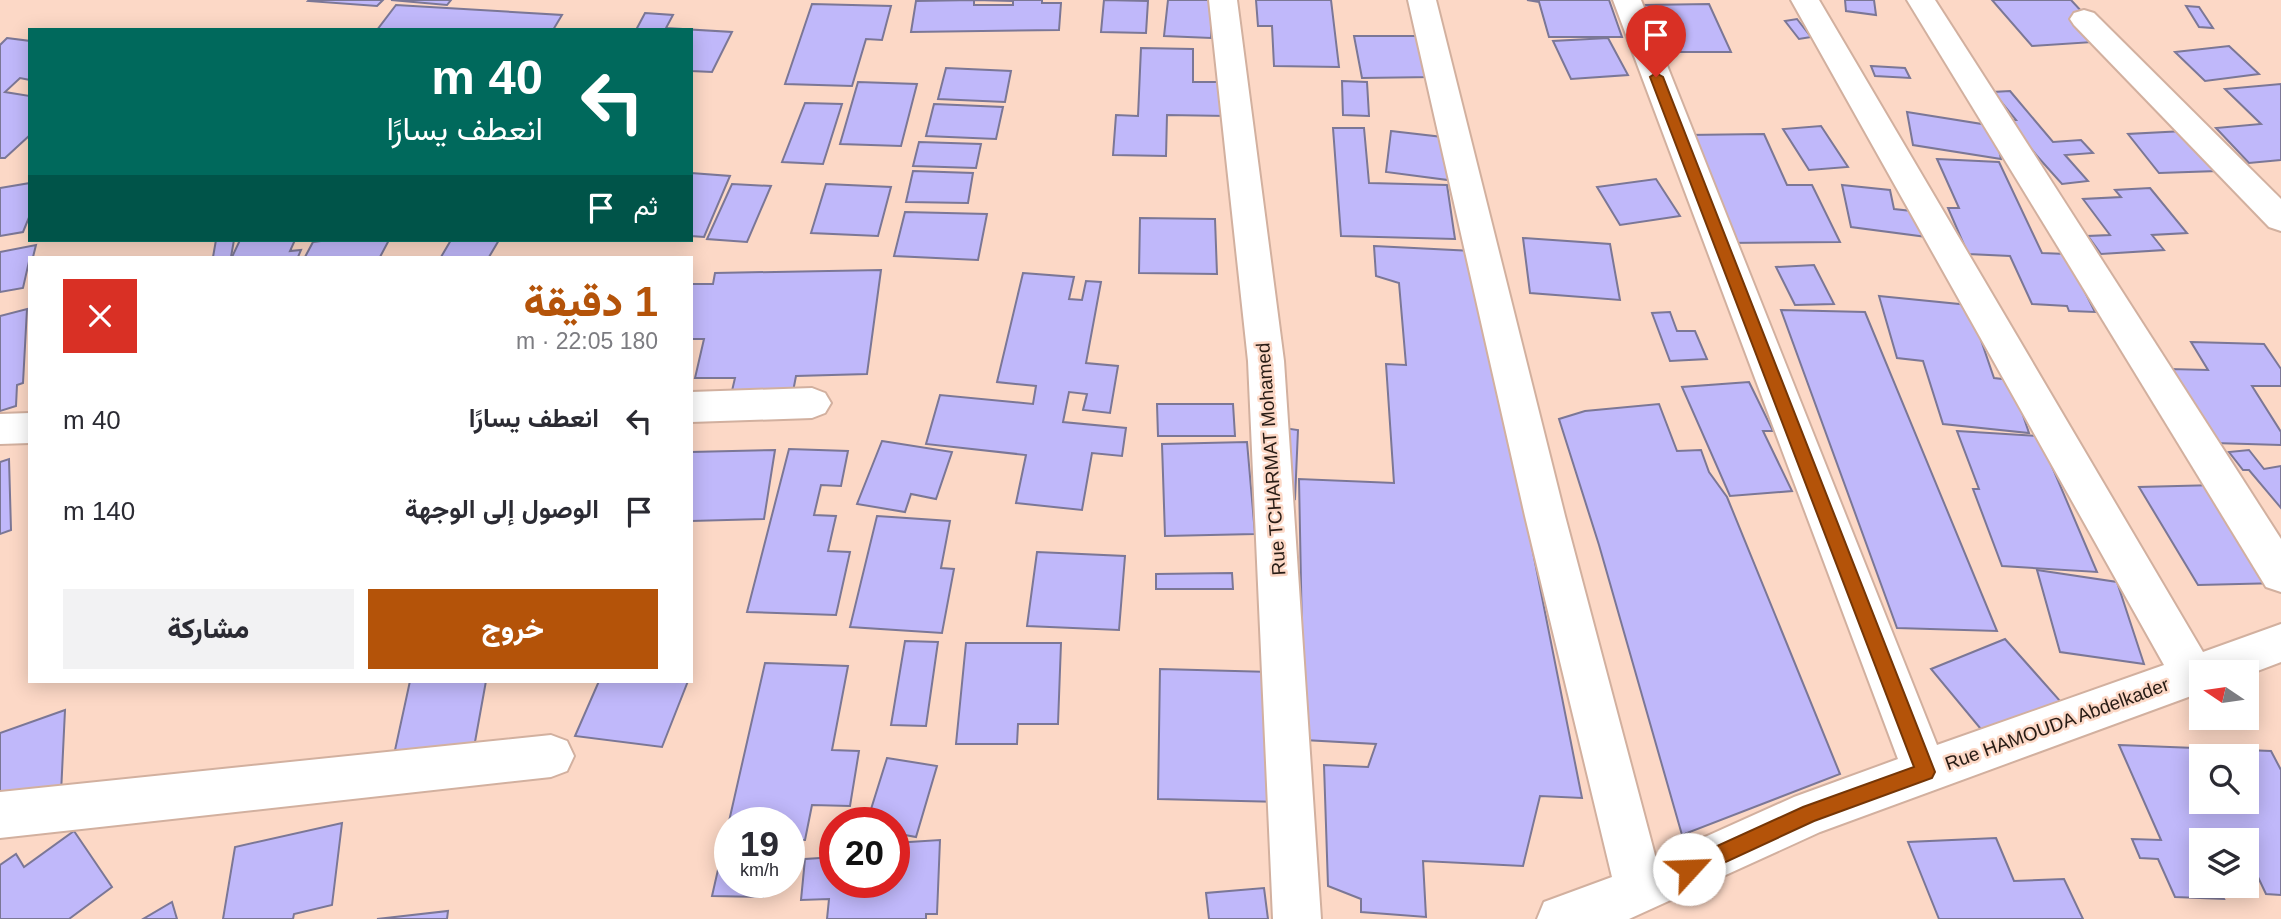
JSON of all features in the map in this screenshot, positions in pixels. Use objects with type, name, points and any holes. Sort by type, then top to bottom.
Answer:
[{"type":"street","name":"Rue TCHARMAT Mohamed","points":[[1223,0],[1266,361],[1297,919]]},
{"type":"street","points":[[1422,0],[1545,516],[1640,891]]},
{"type":"street","points":[[1626,0],[1925,772]]},
{"type":"street","points":[[1805,0],[2189,667]]},
{"type":"street","points":[[1921,0],[2281,574]]},
{"type":"street","points":[[2084,19],[2281,219]]},
{"type":"street","points":[[693,407],[812,403]]},
{"type":"street","points":[[0,429],[28,428]]},
{"type":"street","name":"Rue HAMOUDA Abdelkader","points":[[2232,660],[2281,642]]},
{"type":"street","name":"Rue HAMOUDA Abdelkader","points":[[1561,919],[1640,891],[1810,813],[2189,675]]},
{"type":"street","points":[[0,815],[551,756]]},
{"type":"building","points":[[309,0],[383,0],[377,6],[308,1]]},
{"type":"building","points":[[391,0],[451,0],[447,5]]},
{"type":"building","points":[[974,0],[974,5],[1013,5],[1013,1],[975,0],[1042,0],[1042,3],[1061,3],[1059,30],[911,32],[916,1]]},
{"type":"building","points":[[1104,0],[1148,1],[1146,33],[1101,32]]},
{"type":"building","points":[[1168,0],[1213,0],[1211,38],[1164,36]]},
{"type":"building","points":[[1256,0],[1331,0],[1339,67],[1274,66],[1272,26],[1258,26]]},
{"type":"building","points":[[1527,0],[1609,0],[1622,37],[1549,37],[1539,2]]},
{"type":"building","points":[[1845,0],[1874,0],[1876,15],[1846,11]]},
{"type":"building","points":[[1992,0],[2071,0],[2109,41],[2032,46]]},
{"type":"building","points":[[812,4],[891,6],[882,40],[866,39],[852,86],[785,84]]},
{"type":"building","points":[[1709,4],[1731,52],[1664,52],[1644,5]]},
{"type":"building","points":[[396,5],[562,15],[554,28],[379,28]]},
{"type":"building","points":[[2186,6],[2199,7],[2213,28],[2199,27]]},
{"type":"building","points":[[645,13],[673,15],[666,28],[637,28]]},
{"type":"building","points":[[1797,19],[1811,37],[1799,39],[1785,21]]},
{"type":"building","points":[[693,30],[732,32],[712,72],[693,71]]},
{"type":"building","points":[[1354,36],[1423,36],[1433,77],[1362,78]]},
{"type":"building","points":[[7,38],[28,41],[28,80],[20,78],[5,92],[28,96],[28,137],[5,158],[0,158],[0,45]]},
{"type":"building","points":[[1608,38],[1628,75],[1571,79],[1553,41]]},
{"type":"building","points":[[2229,46],[2259,74],[2205,81],[2175,52]]},
{"type":"building","points":[[1141,48],[1193,49],[1193,82],[1227,82],[1228,116],[1167,115],[1166,156],[1113,155],[1116,115],[1138,116]]},
{"type":"building","points":[[1871,66],[1905,68],[1910,78],[1875,76]]},
{"type":"building","points":[[946,68],[1011,71],[1005,102],[938,99]]},
{"type":"building","points":[[1342,81],[1367,82],[1369,116],[1343,115]]},
{"type":"building","points":[[858,82],[917,84],[901,146],[840,144]]},
{"type":"building","points":[[2281,84],[2281,160],[2249,163],[2216,128],[2261,124],[2225,89]]},
{"type":"building","points":[[2010,91],[2053,142],[2081,140],[2093,153],[2065,155],[2088,181],[2062,184],[2037,156],[2008,120],[2016,120],[1993,92]]},
{"type":"building","points":[[805,103],[842,104],[823,164],[782,162]]},
{"type":"building","points":[[934,104],[1003,107],[996,139],[926,136]]},
{"type":"building","points":[[1907,112],[1994,126],[2001,159],[1913,145]]},
{"type":"building","points":[[1821,126],[1848,167],[1809,170],[1783,129]]},
{"type":"building","points":[[1333,128],[1364,128],[1369,183],[1447,185],[1455,239],[1341,236]]},
{"type":"building","points":[[1391,131],[1451,138],[1448,180],[1386,172]]},
{"type":"building","points":[[2184,131],[2217,171],[2159,173],[2128,134]]},
{"type":"building","points":[[1764,134],[1787,185],[1812,185],[1840,242],[1723,243],[1687,135]]},
{"type":"building","points":[[919,142],[981,144],[976,168],[913,166]]},
{"type":"building","points":[[1937,159],[1999,162],[2042,253],[2066,254],[2095,312],[2069,311],[2067,306],[2032,304],[2010,256],[1968,254],[1948,208],[1959,208]]},
{"type":"building","points":[[913,171],[973,173],[968,203],[906,202]]},
{"type":"building","points":[[693,173],[730,176],[704,237],[693,236]]},
{"type":"building","points":[[1656,179],[1680,216],[1620,225],[1597,187]]},
{"type":"building","points":[[28,183],[28,220],[23,232],[0,236],[0,188]]},
{"type":"building","points":[[732,184],[771,186],[747,242],[707,239]]},
{"type":"building","points":[[826,184],[891,187],[878,236],[811,233]]},
{"type":"building","points":[[1842,185],[1890,190],[1894,209],[1921,212],[1927,237],[1851,227]]},
{"type":"building","points":[[2150,188],[2187,233],[2152,235],[2164,250],[2101,254],[2088,236],[2110,235],[2083,199],[2121,197],[2115,190]]},
{"type":"building","points":[[905,212],[987,214],[978,260],[894,256]]},
{"type":"building","points":[[1140,218],[1215,219],[1217,274],[1139,273]]},
{"type":"building","points":[[1523,238],[1610,244],[1620,300],[1530,293]]},
{"type":"building","points":[[216,242],[234,242],[231,256],[213,256]]},
{"type":"building","points":[[239,242],[294,242],[290,251],[301,250],[298,256],[232,256]]},
{"type":"building","points":[[313,242],[388,242],[381,256],[306,256]]},
{"type":"building","points":[[450,242],[498,242],[490,256],[442,256]]},
{"type":"building","points":[[36,245],[33,256],[28,256],[23,288],[0,292],[0,252]]},
{"type":"building","points":[[1374,246],[1473,251],[1582,798],[1540,796],[1523,866],[1423,861],[1426,917],[1361,912],[1361,899],[1328,886],[1324,765],[1368,767],[1376,744],[1304,740],[1299,479],[1394,483],[1386,364],[1406,365],[1399,283],[1376,276]]},
{"type":"building","points":[[1814,265],[1834,304],[1795,305],[1776,267]]},
{"type":"building","points":[[881,270],[867,374],[796,376],[790,407],[728,408],[735,378],[695,378],[704,339],[693,339],[693,284],[713,284],[715,273]]},
{"type":"building","points":[[1023,273],[1074,277],[1069,299],[1082,300],[1086,281],[1101,282],[1086,363],[1118,366],[1110,413],[1083,410],[1087,394],[1069,392],[1063,422],[1126,428],[1122,456],[1092,453],[1082,510],[1016,503],[1026,455],[926,444],[940,395],[1033,404],[1036,386],[997,382]]},
{"type":"building","points":[[1879,296],[1969,305],[1994,378],[2011,380],[2029,433],[1943,424],[1923,361],[1897,358]]},
{"type":"building","points":[[27,309],[23,383],[17,385],[16,406],[0,411],[0,316]]},
{"type":"building","points":[[1781,310],[1865,312],[1997,631],[1897,628]]},
{"type":"building","points":[[1670,312],[1677,331],[1695,331],[1707,359],[1670,361],[1652,313]]},
{"type":"building","points":[[2191,342],[2264,344],[2281,369],[2281,386],[2252,386],[2281,432],[2281,445],[2214,443],[2170,369],[2208,370]]},
{"type":"building","points":[[1749,382],[1773,431],[1763,431],[1792,491],[1730,496],[1682,387]]},
{"type":"building","points":[[1157,404],[1233,404],[1235,436],[1158,436]]},
{"type":"building","points":[[1659,404],[1677,451],[1701,450],[1709,472],[1727,497],[1840,774],[1682,835],[1599,545],[1559,419],[1585,411]]},
{"type":"building","points":[[1283,428],[1298,430],[1295,499],[1280,497]]},
{"type":"building","points":[[1957,431],[2039,436],[2097,572],[2002,566],[1973,489],[1979,489]]},
{"type":"building","points":[[882,441],[952,452],[936,499],[911,494],[905,512],[857,504]]},
{"type":"building","points":[[1247,442],[1255,534],[1165,536],[1162,444]]},
{"type":"building","points":[[789,449],[848,451],[841,486],[821,485],[814,515],[836,516],[828,551],[850,552],[836,615],[747,612]]},
{"type":"building","points":[[775,450],[764,519],[693,521],[693,452]]},
{"type":"building","points":[[2249,450],[2264,469],[2281,466],[2281,508],[2249,470],[2243,470],[2229,452]]},
{"type":"building","points":[[9,459],[11,530],[0,534],[0,462]]},
{"type":"building","points":[[2217,485],[2280,583],[2198,585],[2139,487]]},
{"type":"building","points":[[877,516],[950,521],[941,568],[954,569],[942,633],[850,627]]},
{"type":"building","points":[[1037,552],[1125,556],[1119,630],[1027,626]]},
{"type":"building","points":[[2037,570],[2117,582],[2144,664],[2060,652]]},
{"type":"building","points":[[1232,573],[1233,589],[1156,589],[1156,574]]},
{"type":"building","points":[[2005,639],[2061,702],[1985,734],[1931,669]]},
{"type":"building","points":[[905,641],[938,642],[926,726],[891,725]]},
{"type":"building","points":[[966,643],[1061,643],[1058,724],[1018,724],[1017,744],[956,744]]},
{"type":"building","points":[[765,663],[848,666],[832,750],[859,751],[850,806],[812,805],[805,840],[805,807],[732,807]]},
{"type":"building","points":[[1160,669],[1272,672],[1278,802],[1158,799]]},
{"type":"building","points":[[410,683],[486,683],[473,753],[392,764]]},
{"type":"building","points":[[598,683],[687,683],[662,747],[575,736]]},
{"type":"building","points":[[65,710],[60,814],[0,836],[0,733]]},
{"type":"building","points":[[2119,745],[2189,748],[2189,814],[2259,814],[2259,751],[2271,751],[2281,770],[2281,895],[2266,894],[2259,879],[2259,828],[2189,828],[2189,898],[2175,897],[2158,859],[2140,858],[2132,839],[2161,840]]},
{"type":"building","points":[[887,758],[937,766],[916,837],[910,836],[910,807],[872,807]]},
{"type":"building","points":[[342,823],[332,905],[294,914],[293,919],[223,919],[235,847]]},
{"type":"building","points":[[74,831],[112,887],[69,919],[0,919],[0,865],[16,854],[24,867]]},
{"type":"building","points":[[1996,838],[2014,881],[2064,879],[2083,919],[1939,919],[1908,842]]},
{"type":"building","points":[[940,840],[937,914],[926,914],[926,919],[827,919],[829,899],[801,900],[805,898],[805,859],[819,858],[819,898],[910,898],[910,842]]},
{"type":"building","points":[[1264,888],[1268,919],[1209,919],[1206,893]]},
{"type":"building","points":[[172,902],[177,919],[143,919]]},
{"type":"building","points":[[448,911],[447,919],[377,919]]},
{"type":"route","points":[[1656,77],[1925,772],[1810,813],[1689,869]]}]
